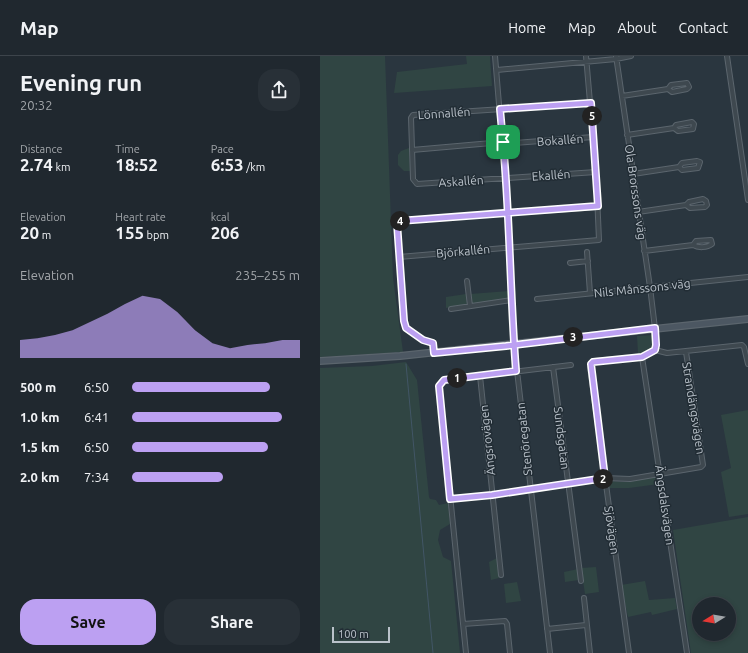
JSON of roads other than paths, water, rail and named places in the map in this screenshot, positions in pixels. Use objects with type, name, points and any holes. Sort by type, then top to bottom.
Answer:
[{"type":"street","name":"Stenöregatan","points":[[495,56],[506,178],[516,371],[550,653]]},
{"type":"street","points":[[434,353],[433,343],[423,340],[406,328],[404,324],[397,223],[404,220],[598,206],[588,62],[586,56]]},
{"type":"street","points":[[496,70],[588,62],[631,56]]},
{"type":"street","points":[[727,56],[748,200]]},
{"type":"street","name":"Ola Brorssons väg","points":[[616,58],[650,287],[655,328],[655,350]]},
{"type":"street","points":[[622,96],[668,89]]},
{"type":"street","points":[[500,109],[591,103]]},
{"type":"street","name":"Lönnallén","points":[[417,184],[413,179],[411,118],[413,115],[500,109]]},
{"type":"street","points":[[627,135],[674,128]]},
{"type":"street","name":"Bokallén","points":[[412,150],[593,137]]},
{"type":"street","points":[[633,174],[679,167],[682,163],[700,162],[698,168],[682,170],[679,167]]},
{"type":"street","name":"Ekallén","points":[[506,178],[596,172]]},
{"type":"street","name":"Askallén","points":[[417,184],[506,178]]},
{"type":"street","points":[[638,212],[686,205]]},
{"type":"street","name":"Björkallén","points":[[399,257],[599,240],[598,206]]},
{"type":"street","points":[[644,251],[693,245]]},
{"type":"street","points":[[587,252],[590,293]]},
{"type":"street","points":[[570,263],[588,261]]},
{"type":"street","name":"Nils Månssons väg","points":[[536,299],[748,277]]},
{"type":"street","points":[[467,281],[470,306]]},
{"type":"street","points":[[451,309],[512,300]]},
{"type":"street","points":[[320,361],[434,353],[748,319]]},
{"type":"street","points":[[642,357],[655,350],[662,353],[686,352],[742,345],[744,347],[748,364]]},
{"type":"street","name":"Strandängsvägen","points":[[660,473],[698,468],[703,465],[686,352]]},
{"type":"street","name":"Sjövägen","points":[[629,653],[590,367],[593,362],[642,357]]},
{"type":"street","name":"Ängsdalsvägen","points":[[642,357],[687,653]]},
{"type":"street","points":[[466,653],[439,386],[444,380],[571,365]]},
{"type":"street","name":"Sundsgatan","points":[[553,367],[581,581]]},
{"type":"street","name":"Ängsrovägen","points":[[480,376],[501,576]]},
{"type":"street","points":[[450,499],[530,490],[605,478],[630,479],[660,473]]},
{"type":"street","points":[[584,598],[590,653]]},
{"type":"street","points":[[463,624],[505,621],[510,653]]},
{"type":"street","points":[[547,629],[586,625]]},
{"type":"waterway","points":[[406,364],[433,653]]}]
